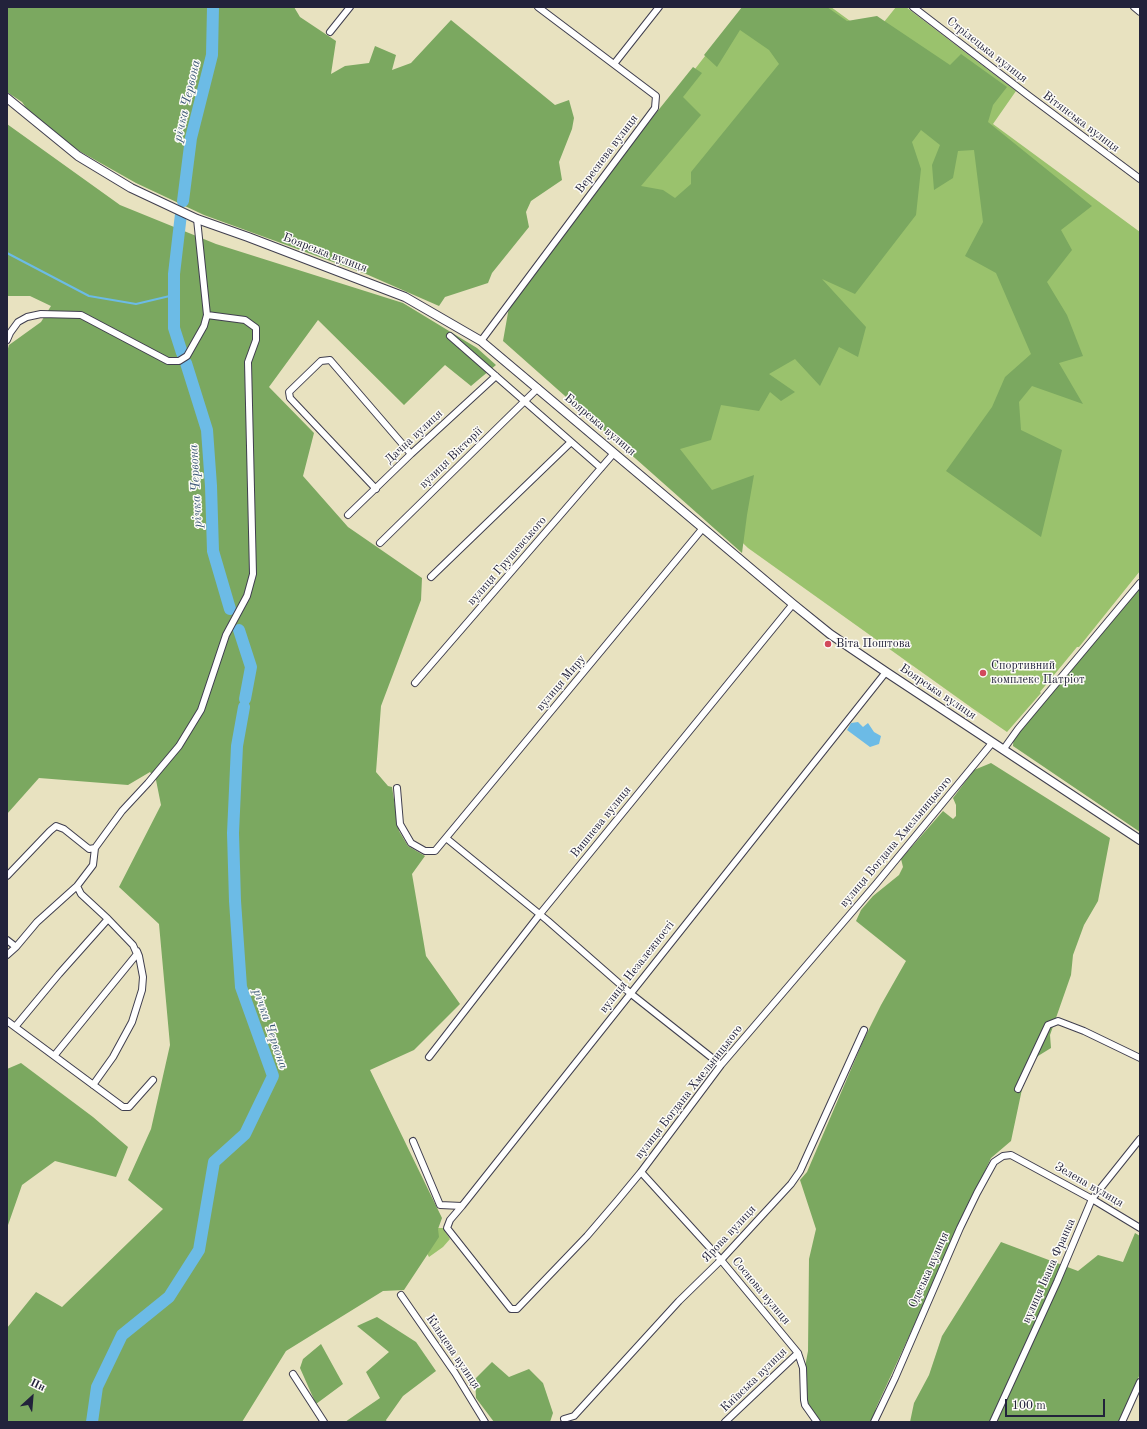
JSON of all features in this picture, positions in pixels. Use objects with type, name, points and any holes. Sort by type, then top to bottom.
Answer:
[{"type":"street","points":[[330,32],[350,7]]},
{"type":"street","name":"Вереснева вулиця","points":[[482,341],[655,108],[656,96],[538,7]]},
{"type":"street","points":[[614,64],[660,7]]},
{"type":"street","name":"Стрілецька вулиця","points":[[913,7],[1029,96]]},
{"type":"street","points":[[1134,7],[1140,12]]},
{"type":"street","name":"Вітянська вулиця","points":[[1029,96],[1140,179]]},
{"type":"street","name":"Боярська вулиця","points":[[7,98],[78,156],[131,188],[197,219],[248,236],[405,297],[482,341],[830,634],[1140,840]]},
{"type":"street","points":[[7,340],[18,322],[27,316],[41,314],[81,315],[168,361],[179,361],[187,356],[204,326],[207,315],[197,219]]},
{"type":"street","points":[[7,955],[16,948],[38,922],[77,886],[93,865],[95,848],[122,810],[148,783],[179,746],[201,710],[226,635],[247,596],[253,574],[248,362],[256,340],[256,328],[245,320],[207,315]]},
{"type":"street","points":[[450,336],[601,468]]},
{"type":"street","points":[[376,489],[290,398],[289,392],[321,361],[330,360],[411,454]]},
{"type":"street","name":"Дачна вулиця","points":[[348,515],[411,454],[496,376]]},
{"type":"street","name":"вулиця Вікторії","points":[[380,543],[538,388]]},
{"type":"street","points":[[431,577],[571,442]]},
{"type":"street","name":"вулиця Грушевського","points":[[415,683],[614,453]]},
{"type":"street","name":"вулиця Миру","points":[[398,788],[400,824],[407,836],[411,842],[425,851],[436,851],[704,528]]},
{"type":"street","points":[[1003,750],[1018,729],[1140,583]]},
{"type":"street","name":"Вишнева вулиця","points":[[429,1057],[540,914],[793,604]]},
{"type":"street","name":"вулиця Незалежності","points":[[462,1206],[886,672]]},
{"type":"street","name":"вулиця Богдана Хмельницького","points":[[462,1206],[450,1220],[447,1228],[511,1309],[517,1309],[587,1236],[641,1172],[721,1065],[876,884],[992,743]]},
{"type":"street","points":[[7,876],[56,826],[64,829],[89,849],[95,848]]},
{"type":"street","points":[[446,838],[540,914],[630,993],[721,1065]]},
{"type":"street","points":[[77,886],[81,894],[108,919],[136,950],[139,956],[143,977],[142,990],[132,1022],[113,1057],[93,1085]]},
{"type":"street","points":[[15,1027],[59,974],[108,919]]},
{"type":"street","points":[[7,940],[16,948]]},
{"type":"street","points":[[54,1056],[125,968],[135,959],[137,954],[136,950]]},
{"type":"street","points":[[7,1021],[126,1108],[129,1107],[153,1080]]},
{"type":"street","points":[[1018,1089],[1048,1025],[1058,1021],[1084,1031],[1140,1058]]},
{"type":"street","name":"Ярова вулиця","points":[[564,1419],[574,1416],[679,1301],[721,1260],[791,1184],[800,1171],[864,1030]]},
{"type":"street","name":"вулиця Івана Франка","points":[[993,1422],[1057,1282],[1092,1199],[1140,1139]]},
{"type":"street","points":[[413,1141],[440,1205],[462,1206]]},
{"type":"street","name":"Одеська вулиця","points":[[874,1422],[960,1228],[994,1162],[1003,1156],[1011,1155],[1026,1163]]},
{"type":"street","name":"Зелена вулиця","points":[[1026,1163],[1092,1199],[1140,1228]]},
{"type":"street","name":"Соснова вулиця","points":[[641,1172],[721,1260],[798,1353],[803,1368],[805,1405],[817,1422]]},
{"type":"street","name":"Кільцева вулиця","points":[[401,1295],[455,1373],[485,1422]]},
{"type":"street","name":"Київська вулиця","points":[[726,1422],[798,1353]]},
{"type":"street","points":[[292,1374],[324,1422]]},
{"type":"street","points":[[1122,1422],[1140,1382]]},
{"type":"green space","points":[[7,7],[294,7],[300,17],[336,41],[331,74],[345,66],[369,63],[375,46],[396,55],[392,70],[411,63],[451,20],[555,105],[569,100],[574,118],[572,129],[559,162],[562,180],[531,201],[526,212],[529,227],[492,273],[488,283],[445,297],[439,306],[366,274],[204,215],[136,183],[81,152],[33,118],[22,102],[7,92]]},
{"type":"green space","points":[[742,7],[827,7],[847,21],[877,16],[950,65],[961,54],[1007,87],[993,105],[988,122],[1092,206],[1061,230],[1072,250],[1047,282],[1067,315],[1083,356],[1059,363],[1083,404],[1032,386],[1019,402],[1021,430],[1062,450],[1041,537],[946,471],[992,407],[1005,377],[1031,354],[996,273],[965,256],[983,222],[974,150],[958,151],[953,178],[934,190],[932,165],[940,145],[921,130],[912,142],[921,169],[916,215],[855,294],[822,279],[866,327],[858,357],[839,347],[820,386],[795,359],[769,374],[795,392],[781,401],[770,392],[759,411],[721,405],[711,440],[680,449],[712,490],[754,475],[742,553],[503,341],[509,307],[550,245],[693,67],[702,73],[683,97],[701,115],[641,186],[663,190],[675,198],[691,184],[691,172],[779,64],[769,50],[740,30],[717,67],[704,55]]},
{"type":"green space","points":[[743,7],[831,7],[872,37],[896,7],[906,7],[1016,91],[993,124],[1140,232],[1140,571],[1079,647],[1077,647],[1040,692],[1041,693],[1007,732],[748,548],[521,328],[510,308]]},
{"type":"green space","points":[[7,124],[120,205],[216,244],[403,303],[477,348],[496,365],[471,386],[445,365],[404,405],[318,320],[269,387],[314,433],[303,476],[348,527],[422,578],[421,600],[381,706],[376,772],[388,786],[392,787],[399,831],[408,846],[425,856],[412,874],[426,956],[460,1004],[414,1050],[370,1070],[442,1218],[438,1229],[439,1237],[404,1290],[383,1291],[286,1351],[242,1422],[7,1422],[7,1328],[36,1292],[62,1307],[163,1209],[128,1180],[151,1129],[170,1045],[159,924],[119,887],[161,805],[156,780],[150,772],[128,785],[39,778],[7,814],[7,352],[9,345],[41,322],[51,306],[30,296],[7,296]]},
{"type":"green space","points":[[1140,580],[1140,832],[1013,746],[1014,730]]},
{"type":"green space","points":[[991,763],[1110,838],[1098,901],[1084,925],[1073,955],[1071,975],[1050,1035],[1051,1048],[1038,1056],[1025,1075],[1011,1141],[991,1158],[876,1408],[873,1422],[815,1422],[803,1409],[801,1389],[808,1351],[809,1259],[816,1229],[800,1180],[807,1172],[864,1039],[906,961],[856,921],[861,910],[873,896],[899,875],[903,867],[901,859],[943,811],[953,819],[956,816],[956,805],[953,798],[974,770]]},
{"type":"green space","points":[[21,1063],[93,1117],[128,1147],[116,1177],[55,1161],[22,1185],[7,1228],[7,1069]]},
{"type":"green space","points":[[429,1228],[443,1228],[450,1239],[443,1247],[429,1257],[420,1241]]},
{"type":"green space","points":[[1135,1233],[1140,1236],[1140,1374],[1119,1422],[910,1422],[914,1403],[929,1375],[942,1336],[1001,1242],[1078,1271],[1098,1255],[1123,1262]]},
{"type":"green space","points":[[377,1317],[416,1342],[436,1371],[403,1396],[386,1420],[387,1422],[345,1422],[380,1398],[366,1372],[389,1352],[357,1326]]},
{"type":"green space","points":[[321,1344],[343,1384],[316,1404],[300,1368],[303,1359]]},
{"type":"green space","points":[[492,1362],[509,1377],[529,1369],[543,1383],[553,1413],[550,1422],[494,1422],[476,1398],[475,1379]]},
{"type":"water","points":[[858,722],[863,727],[868,723],[874,732],[881,736],[879,744],[870,747],[847,730],[851,723]]},
{"type":"waterway","name":"річка Червона","points":[[183,201],[191,138],[212,55],[213,7]]},
{"type":"waterway","points":[[181,214],[174,274],[174,328],[182,353]]},
{"type":"waterway","points":[[7,253],[89,296],[136,304],[174,295]]},
{"type":"waterway","name":"річка Червона","points":[[186,363],[207,430],[211,486],[213,551],[230,609]]},
{"type":"waterway","points":[[239,630],[251,667],[245,699]]},
{"type":"waterway","name":"річка Червона","points":[[92,1422],[97,1387],[122,1335],[169,1297],[199,1250],[214,1162],[245,1134],[273,1076],[241,987],[235,901],[233,833],[237,746],[244,707]]},
{"type":"place","name":"Віта Поштова","points":[[828,644]]},
{"type":"place","name":"Спортивний комплекс Патріот","points":[[983,673]]}]
